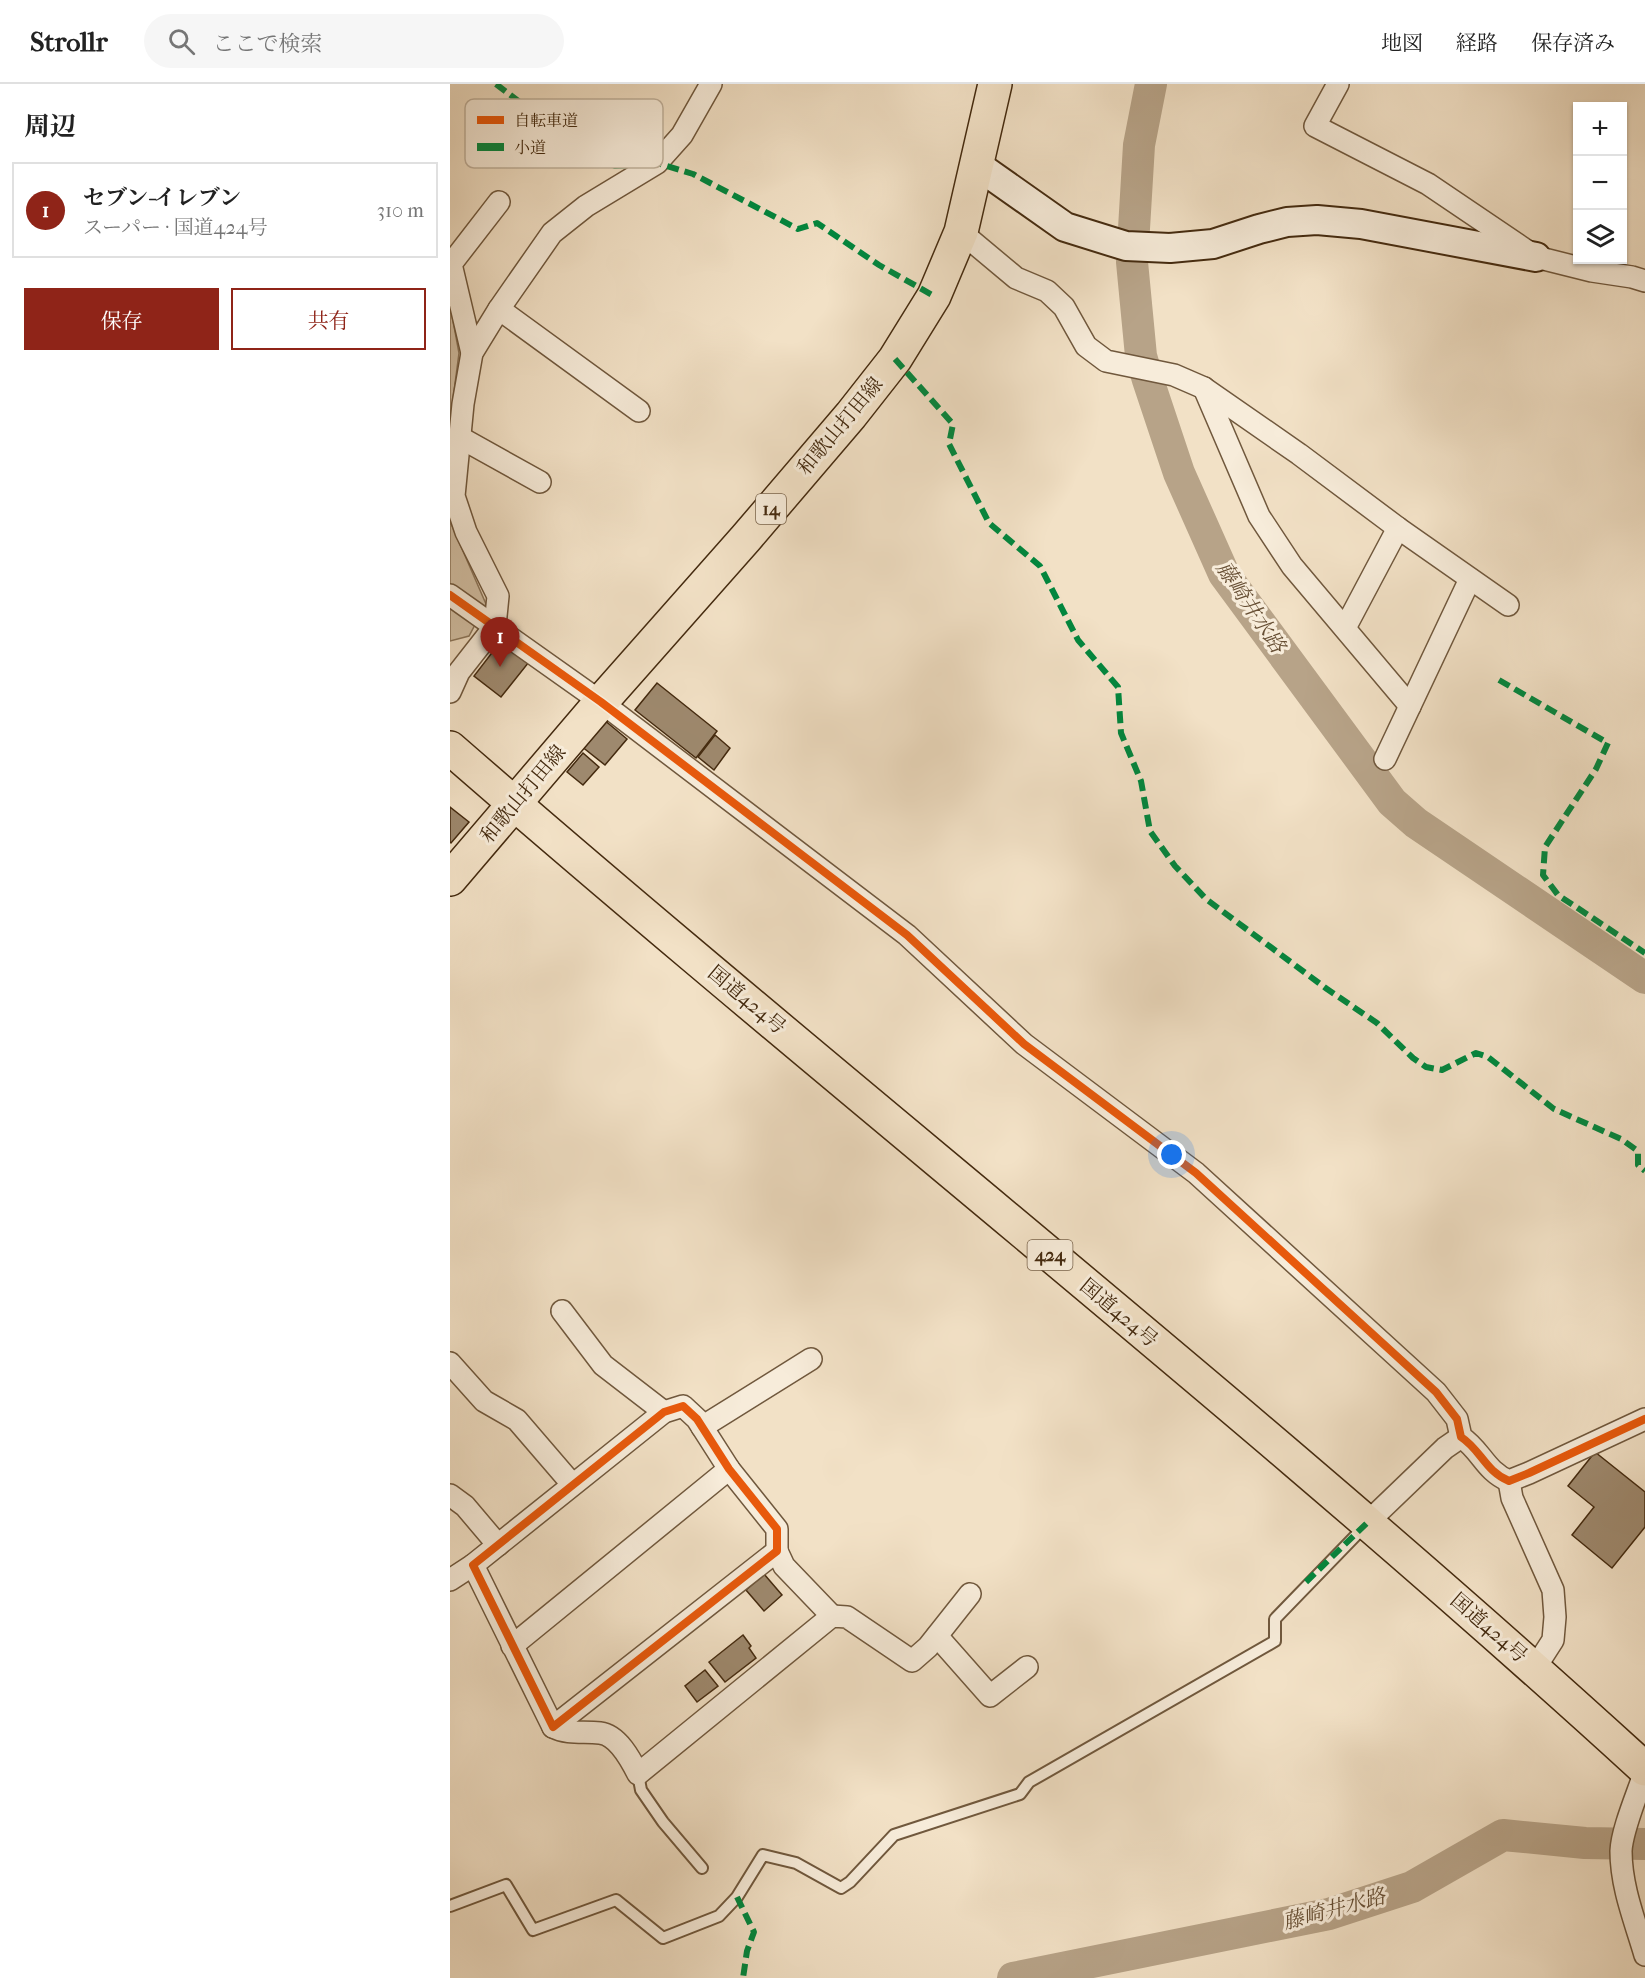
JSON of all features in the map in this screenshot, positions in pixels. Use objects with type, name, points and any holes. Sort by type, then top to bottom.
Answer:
[{"type":"main road","name":"和歌山打田線","points":[[450,879],[601,702],[746,538],[851,415],[895,359],[934,296],[961,232],[994,84]]},
{"type":"main road","name":"国道424号","points":[[450,748],[1368,1522],[1535,1668],[1645,1770]]},
{"type":"street","points":[[663,156],[682,135],[711,84]]},
{"type":"street","points":[[1338,84],[1315,126],[1428,184],[1536,257]]},
{"type":"street","points":[[977,165],[1065,227],[1126,246],[1170,248],[1213,244],[1287,222],[1317,220],[1361,224],[1536,257],[1645,281]]},
{"type":"street","points":[[450,692],[459,672],[495,626],[498,596],[466,532],[454,496],[463,404],[472,353],[499,309],[552,233],[586,206],[649,168]]},
{"type":"street","points":[[472,353],[451,264],[499,202]]},
{"type":"street","points":[[961,232],[1016,278],[1047,291],[1064,307],[1086,346],[1106,361],[1174,375],[1204,388],[1508,605]]},
{"type":"street","points":[[499,309],[639,411]]},
{"type":"street","points":[[1204,388],[1259,516],[1292,566],[1410,706]]},
{"type":"street","points":[[461,438],[540,482]]},
{"type":"street","points":[[1345,628],[1398,528]]},
{"type":"street","points":[[1385,759],[1470,579]]},
{"type":"street","points":[[450,595],[601,702],[907,934],[1024,1044],[1196,1173],[1436,1392],[1457,1419],[1461,1437],[1496,1476],[1509,1481],[1645,1419]]},
{"type":"street","points":[[562,1311],[603,1365],[664,1412]]},
{"type":"street","points":[[702,1427],[812,1359]]},
{"type":"street","points":[[450,1363],[484,1401],[517,1420],[573,1485]]},
{"type":"street","points":[[450,1580],[473,1565],[664,1412],[683,1406],[702,1427],[729,1469],[777,1529],[777,1551],[784,1566],[832,1616],[847,1617],[912,1661],[938,1636],[970,1594]]},
{"type":"street","points":[[1368,1522],[1445,1448],[1461,1437]]},
{"type":"street","points":[[512,1646],[729,1469]]},
{"type":"street","points":[[1509,1481],[1512,1498],[1553,1590],[1555,1617],[1553,1640],[1535,1668]]},
{"type":"street","points":[[450,1494],[465,1506],[498,1545]]},
{"type":"street","points":[[553,1727],[777,1551]]},
{"type":"street","points":[[473,1565],[553,1727],[563,1733],[602,1733],[620,1746],[639,1774],[832,1616]]},
{"type":"street","points":[[938,1636],[990,1696],[1027,1667]]},
{"type":"street","points":[[1645,1770],[1622,1845],[1624,1887],[1645,1955]]},
{"type":"lane","points":[[450,1906],[507,1885],[533,1930],[616,1900],[663,1938],[719,1916],[737,1897],[764,1855],[796,1863],[841,1888],[850,1882],[894,1835],[1020,1794],[1029,1782],[1275,1641],[1275,1619],[1368,1522]]},
{"type":"lane","points":[[639,1774],[640,1790],[663,1822],[702,1868]]},
{"type":"shaded area","points":[[450,305],[459,353],[450,422]]},
{"type":"shaded area","points":[[450,521],[486,604],[469,636],[450,641]]},
{"type":"building","points":[[501,641],[529,662],[501,697],[474,676]]},
{"type":"building","points":[[657,683],[717,731],[696,758],[635,710]]},
{"type":"building","points":[[603,719],[627,739],[605,765],[581,746]]},
{"type":"building","points":[[715,735],[730,748],[714,770],[698,757]]},
{"type":"building","points":[[583,753],[599,767],[583,785],[567,772]]},
{"type":"building","points":[[450,807],[469,822],[451,843],[450,842]]},
{"type":"building","points":[[1595,1452],[1645,1492],[1645,1527],[1612,1568],[1572,1535],[1594,1507],[1568,1486]]},
{"type":"building","points":[[764,1574],[782,1595],[764,1611],[746,1590]]},
{"type":"building","points":[[743,1635],[756,1658],[725,1682],[709,1662]]},
{"type":"building","points":[[705,1670],[718,1686],[697,1702],[685,1686]]},
{"type":"waterway","name":"藤崎井水路","points":[[1151,84],[1139,145],[1132,262],[1141,356],[1179,473],[1224,574],[1392,802],[1416,823],[1645,978]]},
{"type":"waterway","name":"藤崎井水路","points":[[1013,1978],[1329,1914],[1412,1887],[1503,1835],[1585,1843],[1645,1844]]},
{"type":"marked path","points":[[496,84],[516,99]]},
{"type":"marked path","points":[[663,165],[693,174],[798,229],[817,223],[879,265],[934,296]]},
{"type":"marked path","points":[[895,359],[953,424],[949,444],[989,523],[1040,566],[1078,640],[1118,687],[1121,733],[1141,781],[1150,831],[1175,866],[1206,899],[1327,989],[1377,1023],[1413,1058],[1426,1067],[1442,1070],[1476,1053],[1488,1057],[1554,1109],[1621,1139],[1638,1151],[1638,1165],[1645,1171]]},
{"type":"marked path","points":[[1499,680],[1608,743],[1596,769],[1545,847],[1543,875],[1558,895],[1645,953]]},
{"type":"marked path","points":[[1306,1582],[1368,1522]]},
{"type":"marked path","points":[[737,1897],[754,1932],[747,1951],[743,1978]]},
{"type":"cycle path","points":[[450,595],[601,702],[907,935],[1024,1044],[1196,1173],[1436,1392],[1457,1419],[1461,1437],[1501,1477],[1509,1481],[1529,1473],[1645,1419]]},
{"type":"cycle path","points":[[683,1406],[697,1419],[729,1469],[777,1529],[777,1551],[553,1727],[473,1565],[664,1412],[683,1406]]},
{"type":"place","name":"セブン-イレブン","points":[[500,667]]}]
